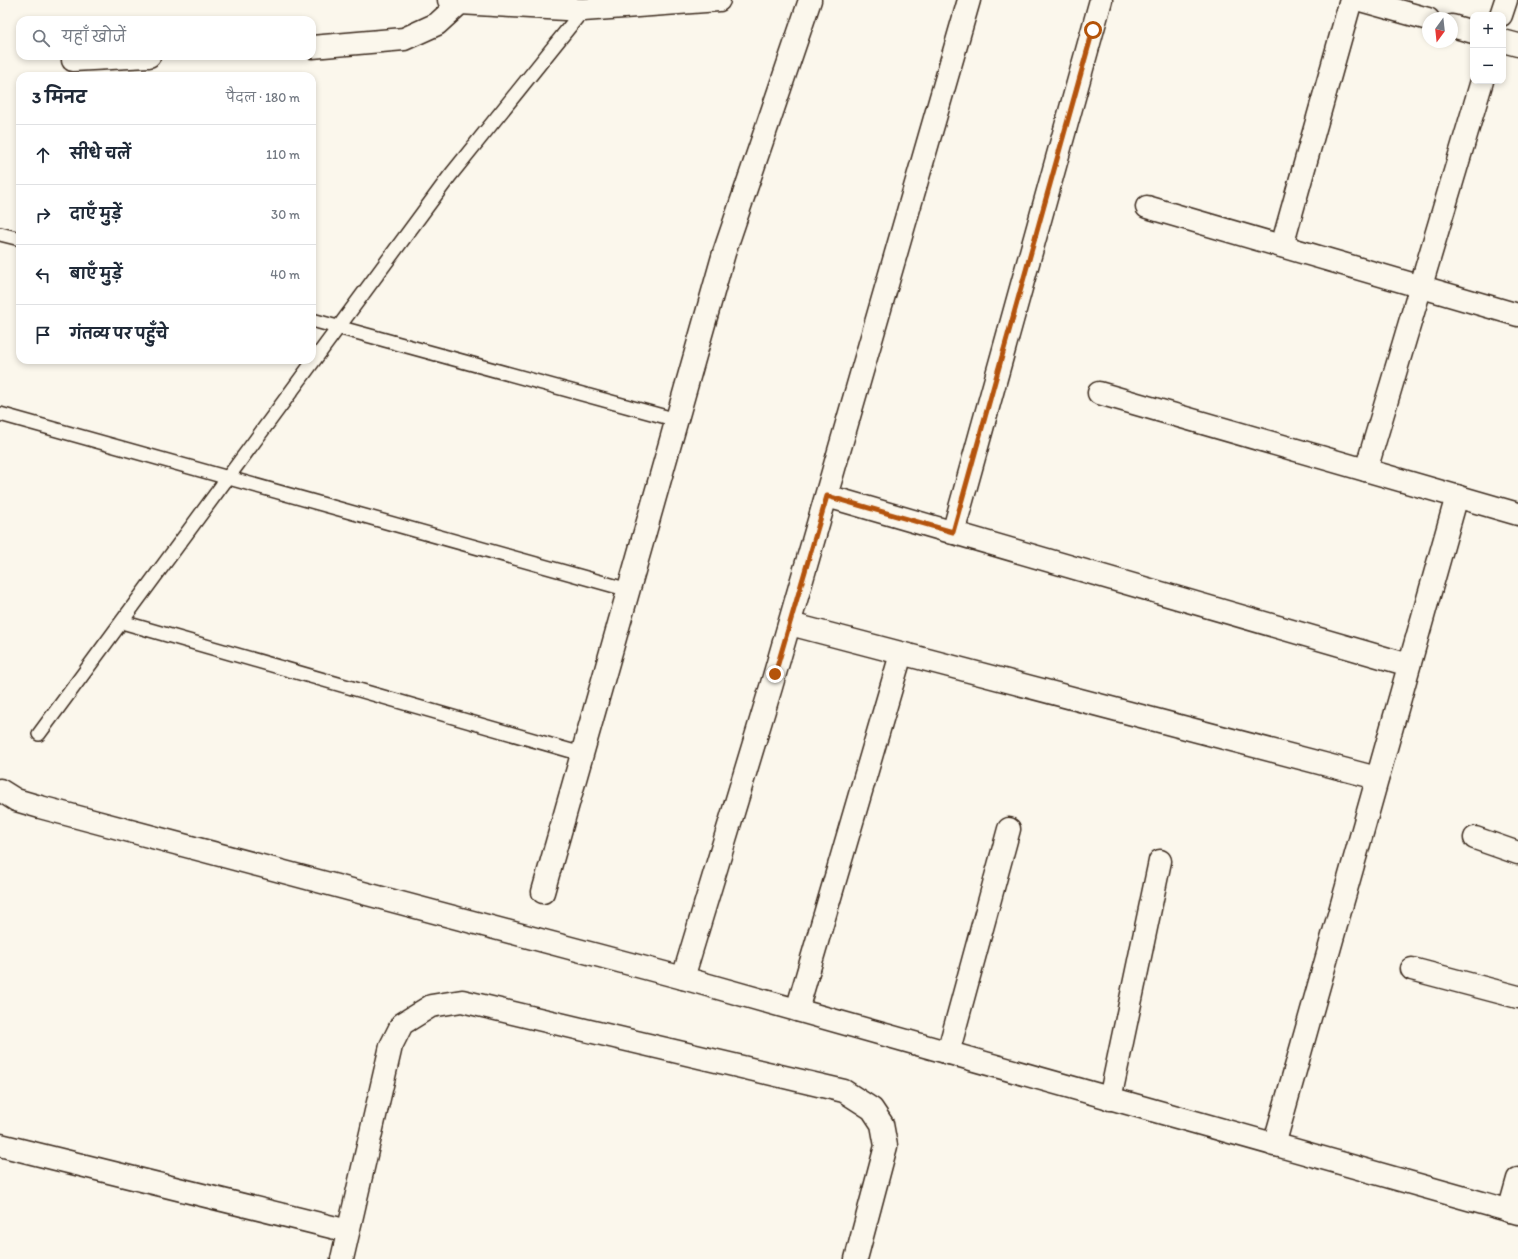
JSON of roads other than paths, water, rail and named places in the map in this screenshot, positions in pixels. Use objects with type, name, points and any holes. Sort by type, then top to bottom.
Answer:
[{"type":"street","points":[[316,47],[404,39],[436,24],[455,1],[587,5],[720,0]]},
{"type":"street","points":[[543,892],[724,253],[810,0]]},
{"type":"street","points":[[684,978],[790,624],[969,0]]},
{"type":"street","points":[[953,532],[1101,0]]},
{"type":"street","points":[[1282,246],[1351,0]]},
{"type":"street","points":[[1360,0],[1422,17]]},
{"type":"street","points":[[1502,12],[1506,0]]},
{"type":"street","points":[[1458,28],[1470,31]]},
{"type":"street","points":[[1506,42],[1518,45]]},
{"type":"street","points":[[1366,470],[1481,84]]},
{"type":"street","points":[[1147,207],[1518,315]]},
{"type":"street","points":[[1099,393],[1518,514]]},
{"type":"street","points":[[827,496],[1408,665]]},
{"type":"street","points":[[1274,1145],[1408,665],[1457,496]]},
{"type":"street","points":[[790,624],[1377,778]]},
{"type":"street","points":[[797,1010],[901,654]]},
{"type":"street","points":[[0,790],[16,800],[40,807],[684,978],[1514,1212],[1518,1179]]},
{"type":"street","points":[[948,1053],[1009,830]]},
{"type":"street","points":[[1475,838],[1518,853]]},
{"type":"street","points":[[1110,1099],[1160,861]]},
{"type":"street","points":[[1412,969],[1518,997]]},
{"type":"street","points":[[342,1259],[391,1046],[402,1024],[431,1006],[462,1001],[844,1091],[872,1109],[882,1124],[886,1146],[856,1259]]},
{"type":"street","points":[[0,1145],[348,1231]]},
{"type":"lane","points":[[316,358],[449,177],[587,5]]},
{"type":"lane","points":[[0,234],[16,238]]},
{"type":"lane","points":[[316,321],[677,420]]},
{"type":"lane","points":[[40,734],[312,364]]},
{"type":"lane","points":[[0,414],[629,590]]},
{"type":"lane","points":[[122,622],[582,754]]}]
